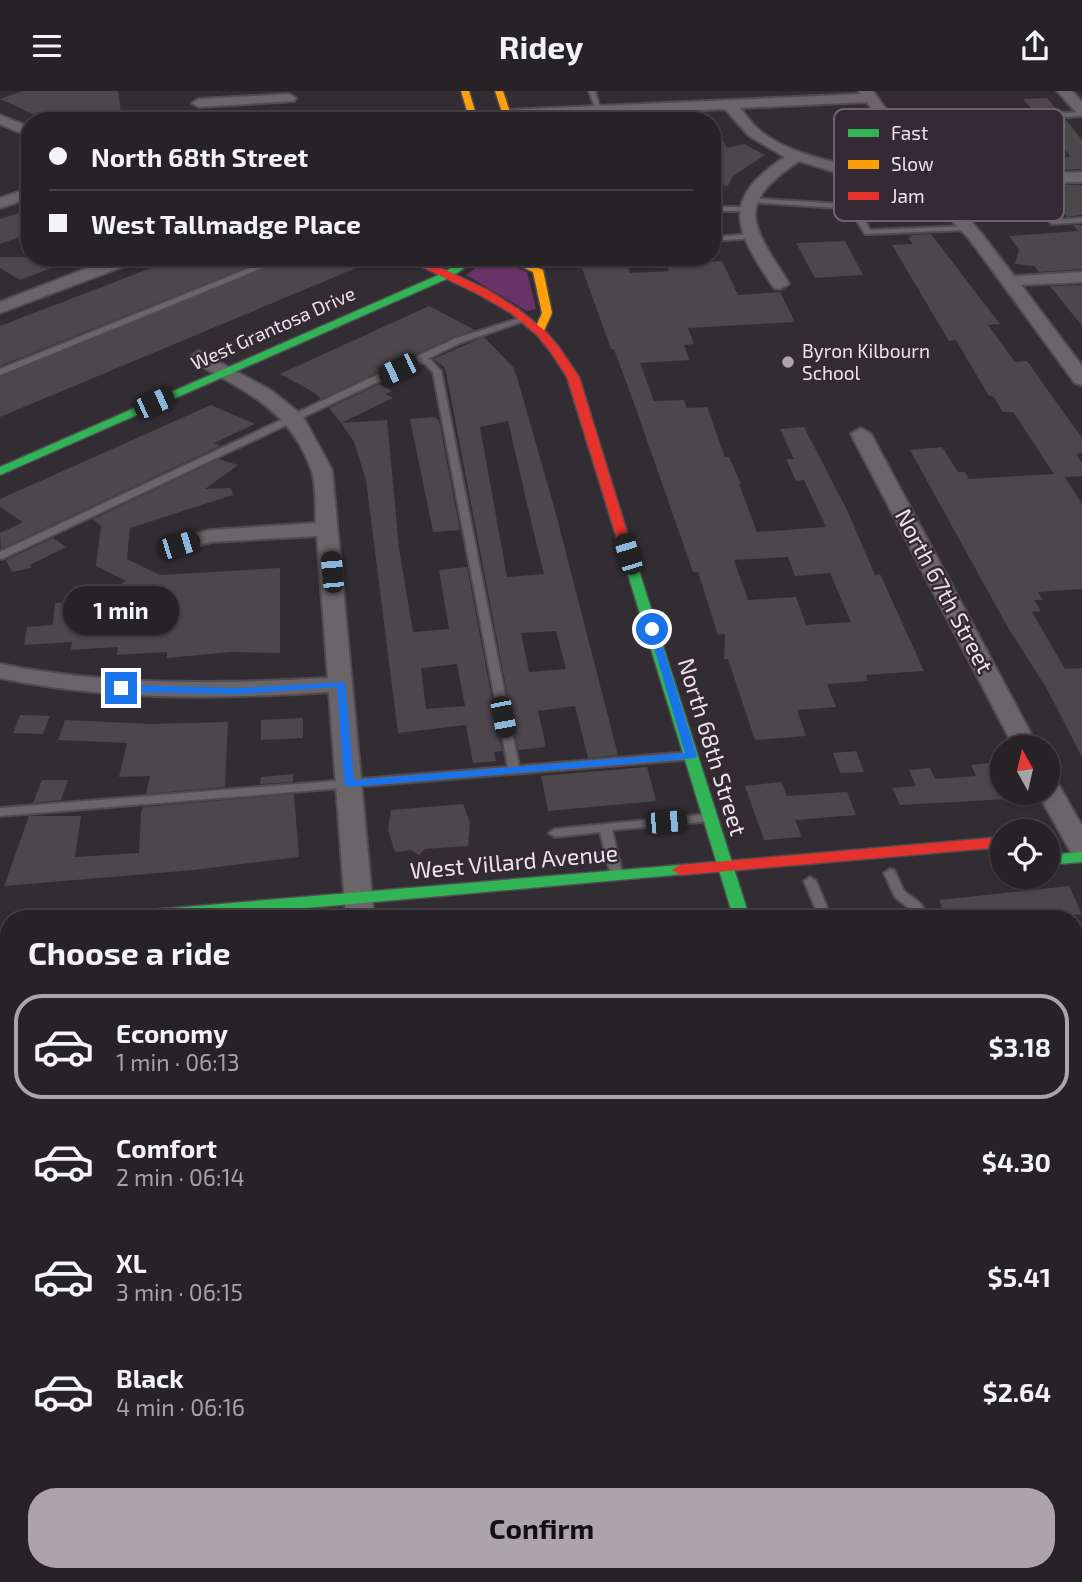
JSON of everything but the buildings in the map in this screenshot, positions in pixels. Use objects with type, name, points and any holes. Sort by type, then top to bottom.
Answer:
[{"type":"street","points":[[465,91],[471,112]]},
{"type":"street","points":[[499,91],[506,112]]},
{"type":"street","points":[[1064,91],[1082,112]]},
{"type":"street","points":[[573,112],[868,95]]},
{"type":"street","points":[[199,103],[289,101]]},
{"type":"street","points":[[729,104],[752,132],[799,156],[834,165]]},
{"type":"street","points":[[0,119],[21,129]]},
{"type":"street","points":[[780,284],[752,236],[747,204],[753,190],[771,171],[799,156]]},
{"type":"street","points":[[1064,178],[1082,177]]},
{"type":"street","points":[[0,203],[21,196]]},
{"type":"street","points":[[961,221],[1082,379]]},
{"type":"street","points":[[0,308],[109,266]]},
{"type":"street","name":"North 68th Street","points":[[425,266],[447,275],[539,331],[573,377],[726,867],[726,887],[738,910]]},
{"type":"street","points":[[447,275],[461,266]]},
{"type":"street","points":[[531,266],[538,270],[547,313],[539,331]]},
{"type":"street","name":"West Grantosa Drive","points":[[0,471],[447,275]]},
{"type":"street","points":[[1009,281],[1082,277]]},
{"type":"street","points":[[197,358],[265,395],[295,419],[322,470],[360,910]]},
{"type":"street","name":"North 67th Street","points":[[861,434],[1021,735]]},
{"type":"street","points":[[179,545],[210,536],[328,529]]},
{"type":"street","points":[[0,671],[121,688],[239,691],[341,684]]},
{"type":"street","points":[[1057,805],[1076,843],[1060,853]]},
{"type":"street","name":"West Villard Avenue","points":[[387,910],[617,876],[990,843]]},
{"type":"street","points":[[726,887],[753,885]]},
{"type":"lane","points":[[592,91],[599,110]]},
{"type":"lane","points":[[1064,113],[1082,112]]},
{"type":"lane","points":[[721,208],[747,204],[834,206]]},
{"type":"lane","points":[[1054,221],[1082,220]]},
{"type":"lane","points":[[861,221],[868,232],[968,228]]},
{"type":"lane","points":[[721,238],[752,236]]},
{"type":"lane","points":[[0,372],[263,266]]},
{"type":"lane","points":[[0,556],[457,341],[523,320]]},
{"type":"lane","points":[[420,359],[428,362],[437,372],[514,771]]},
{"type":"lane","points":[[0,812],[691,756]]},
{"type":"lane","points":[[555,833],[711,818]]},
{"type":"lane","points":[[606,827],[617,876]]},
{"type":"lane","points":[[890,873],[899,894],[918,910]]},
{"type":"lane","points":[[811,881],[822,910]]},
{"type":"shaded area","points":[[478,266],[512,266],[527,272],[536,309],[527,311],[466,275]]},
{"type":"traffic: fast","points":[[0,471],[447,275],[461,266]]},
{"type":"traffic: fast","points":[[628,555],[739,910]]},
{"type":"traffic: fast","points":[[1060,859],[1082,857]]},
{"type":"traffic: fast","points":[[217,910],[680,870]]},
{"type":"traffic: slow","points":[[465,91],[471,112]]},
{"type":"traffic: slow","points":[[499,91],[506,112]]},
{"type":"traffic: slow","points":[[528,266],[538,270],[547,313],[539,331]]},
{"type":"traffic: jam","points":[[428,266],[514,311],[541,333],[554,349],[573,377],[628,555]]},
{"type":"traffic: jam","points":[[680,870],[990,843]]},
{"type":"place","name":"Byron Kilbourn School","points":[[788,362]]},
{"type":"route","points":[[121,688],[239,691],[341,684],[349,784],[691,756],[652,629]]}]
